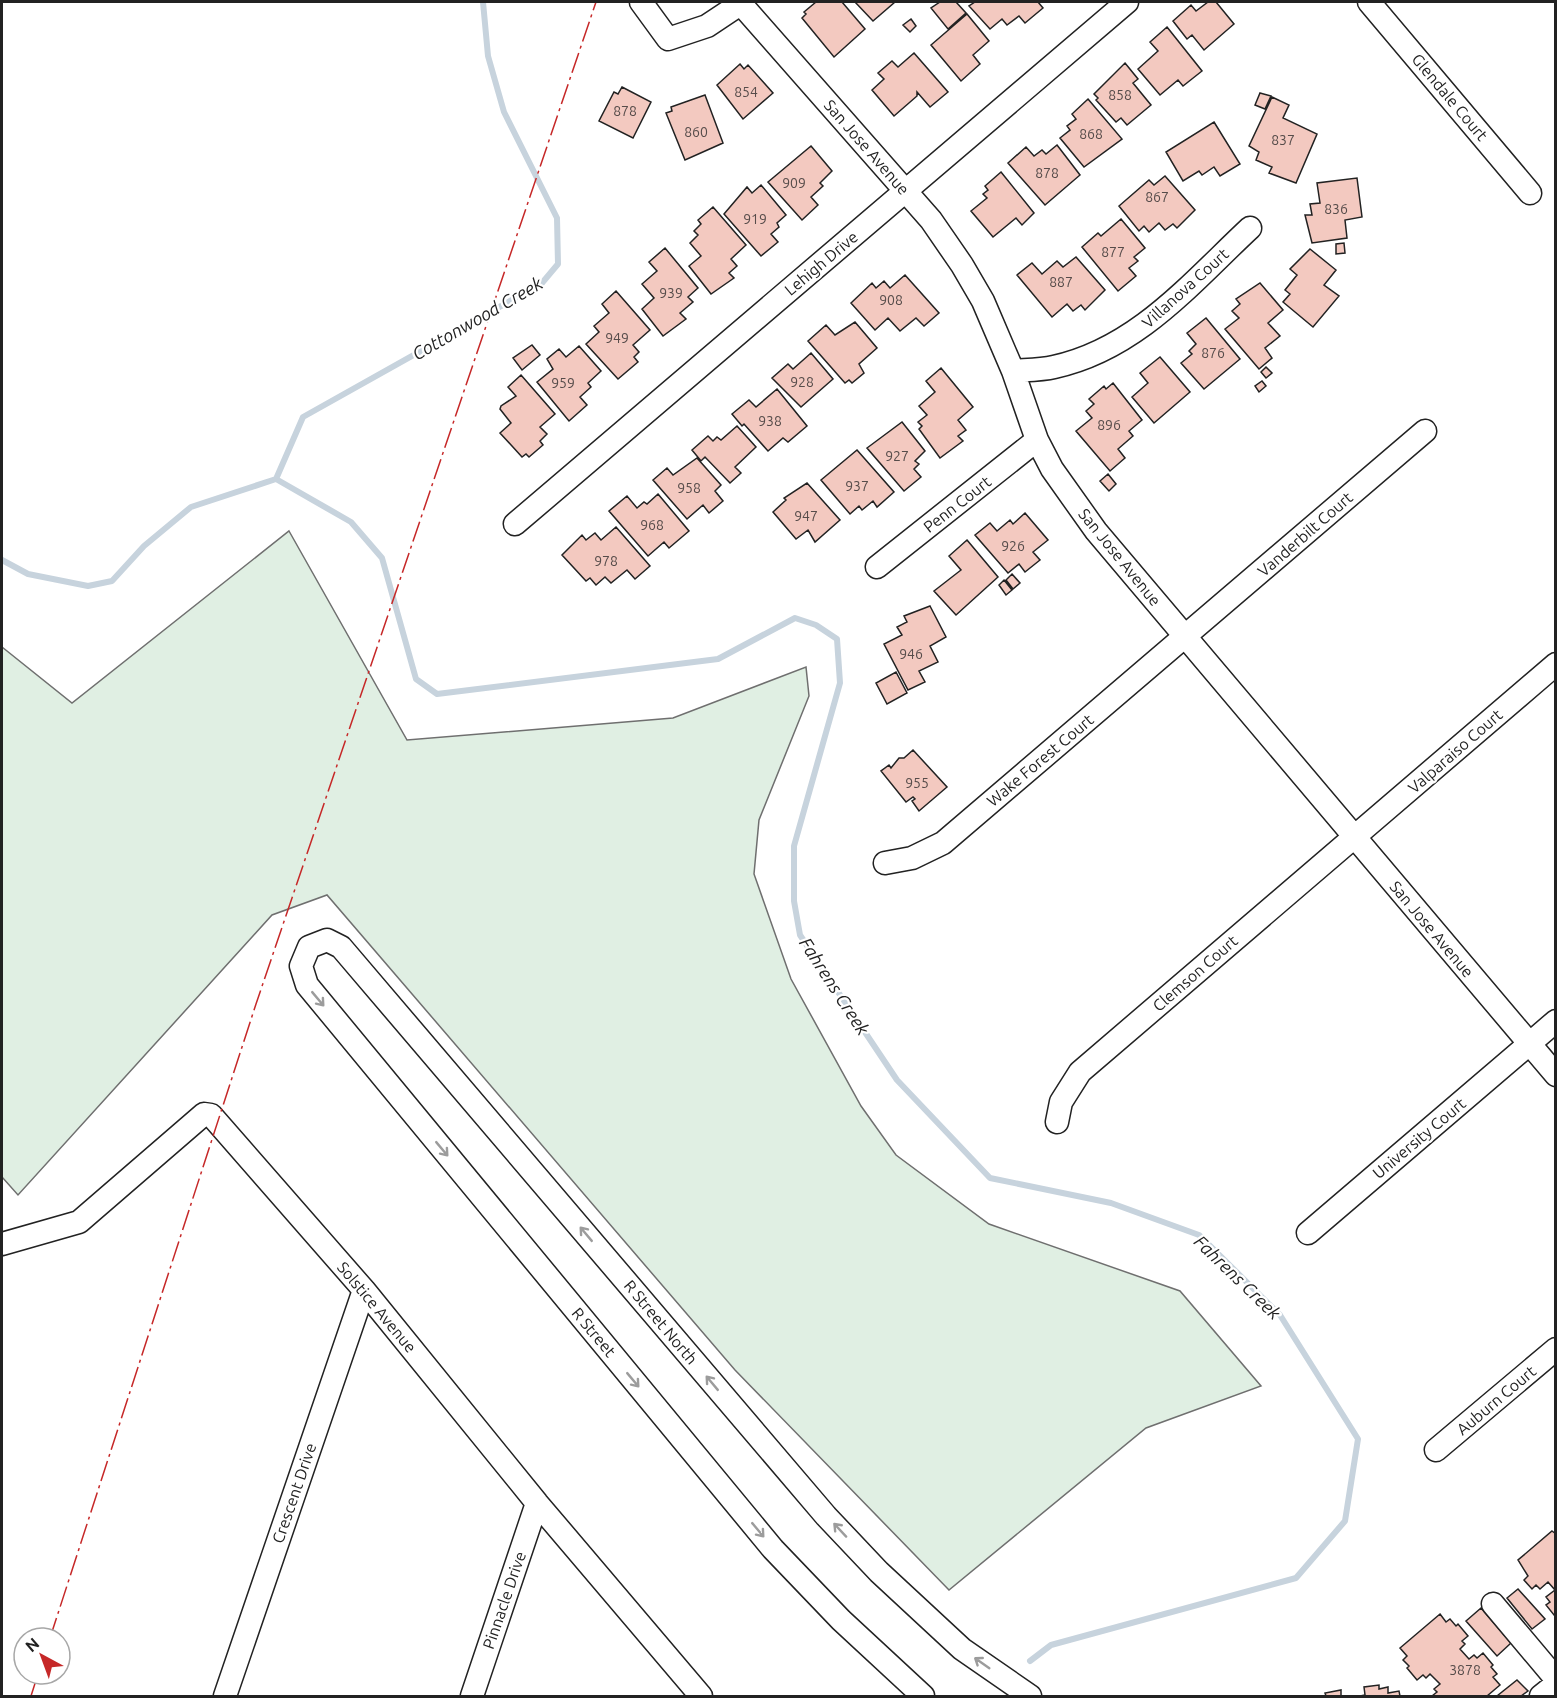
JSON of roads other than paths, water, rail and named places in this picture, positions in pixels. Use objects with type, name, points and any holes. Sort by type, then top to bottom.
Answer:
[{"type":"street","points":[[641,2],[668,39],[707,27],[742,3]]},
{"type":"street","name":"Lehigh Drive","points":[[515,524],[1127,2]]},
{"type":"street","name":"Glendale Court","points":[[1369,2],[1530,193]]},
{"type":"street","name":"San Jose Avenue","points":[[742,3],[931,219],[968,274],[983,301],[1013,371],[1037,440],[1052,469],[1096,531],[1556,1075]]},
{"type":"street","name":"Villanova Court","points":[[1013,371],[1053,367],[1086,358],[1113,346],[1146,326],[1250,228]]},
{"type":"street","name":"Vanderbilt Court","points":[[1185,637],[1425,431]]},
{"type":"street","name":"Penn Court","points":[[877,567],[1037,440]]},
{"type":"street","name":"Wake Forest Court","points":[[885,863],[912,858],[943,843],[1185,637]]},
{"type":"street","name":"Valparaiso Court","points":[[1354,837],[1556,664]]},
{"type":"street","name":"Clemson Court","points":[[1057,1122],[1061,1102],[1080,1072],[1354,837]]},
{"type":"street","name":"R Street North","points":[[309,947],[327,940],[341,947],[826,1515],[879,1572],[962,1648],[1030,1696]]},
{"type":"street","name":"R Street","points":[[309,947],[301,966],[307,986],[773,1549],[841,1620],[923,1696]]},
{"type":"street","name":"University Court","points":[[1308,1233],[1556,1021]]},
{"type":"street","name":"Solstice Avenue","points":[[2,1244],[79,1222],[204,1114],[211,1115],[364,1290],[537,1503],[701,1696]]},
{"type":"street","name":"Crescent Drive","points":[[225,1696],[364,1290]]},
{"type":"street","name":"Auburn Court","points":[[1436,1450],[1556,1349]]},
{"type":"street","name":"Pinnacle Drive","points":[[472,1696],[537,1503]]},
{"type":"street","points":[[1493,1604],[1556,1679]]},
{"type":"street","points":[[1541,1696],[1556,1684]]},
{"type":"waterway","name":"Cottonwood Creek","points":[[276,479],[303,417],[542,283],[558,264],[557,218],[504,112],[488,56],[483,2]]},
{"type":"waterway","name":"Fahrens Creek","points":[[2,560],[28,574],[88,586],[112,581],[144,546],[191,507],[276,479],[351,522],[382,558],[416,679],[437,694],[718,659],[795,618],[816,625],[837,639],[840,683],[794,846],[794,901],[800,935],[897,1080],[990,1178],[1111,1203],[1199,1235],[1280,1315],[1358,1439],[1345,1521],[1296,1578],[1051,1645],[1030,1661]]}]
